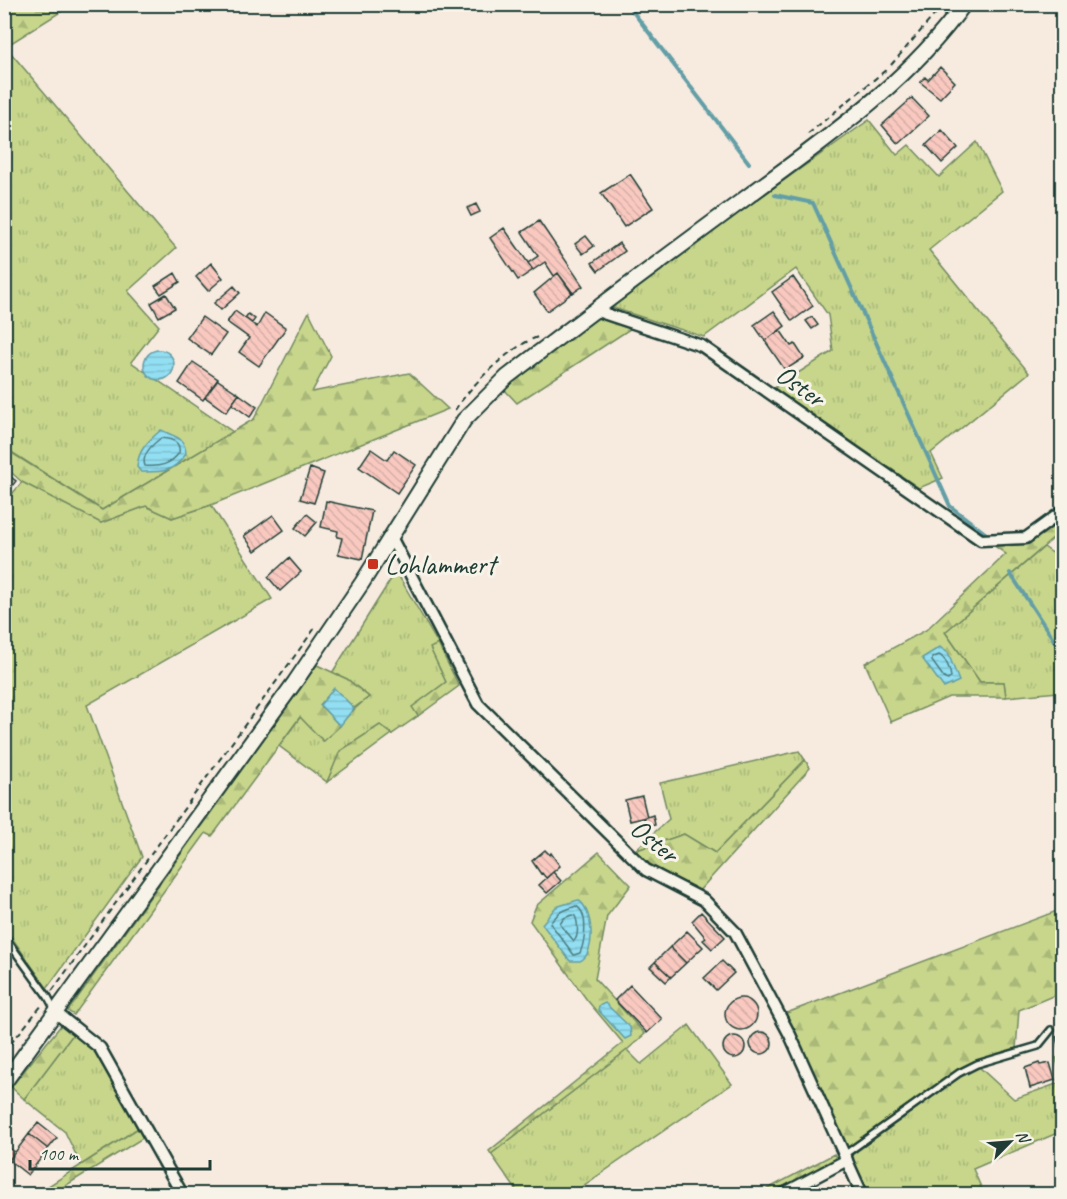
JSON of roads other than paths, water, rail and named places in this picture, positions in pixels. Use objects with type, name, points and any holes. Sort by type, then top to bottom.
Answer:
[{"type":"main road","points":[[4,1083],[295,682],[391,537],[464,420],[507,377],[836,131],[914,66],[946,30],[964,4]]},
{"type":"street","name":"Oster","points":[[594,310],[702,346],[981,540],[1026,538],[1062,512]]},
{"type":"street","name":"Oster","points":[[391,537],[478,704],[646,870],[704,900],[735,932],[790,1035],[862,1194]]},
{"type":"street","points":[[55,1012],[100,1048],[182,1194]]},
{"type":"street","points":[[783,1194],[846,1157]]},
{"type":"lane","points":[[4,936],[48,997],[55,1012]]},
{"type":"lane","points":[[846,1157],[958,1073],[977,1064],[1038,1046],[1051,1030]]},
{"type":"water","points":[[159,350],[169,355],[174,365],[169,375],[159,380],[149,375],[144,365],[149,355]]},
{"type":"water","points":[[161,430],[181,440],[186,454],[176,465],[166,470],[141,472],[137,467],[142,451]]},
{"type":"water","points":[[940,647],[948,653],[959,681],[944,688],[922,658]]},
{"type":"water","points":[[334,688],[354,708],[340,726],[320,705]]},
{"type":"water","points":[[578,900],[587,912],[590,921],[591,941],[585,957],[580,961],[570,961],[542,924],[556,907]]},
{"type":"water","points":[[605,1003],[630,1027],[631,1036],[625,1039],[598,1010],[599,1006]]},
{"type":"waterway","points":[[627,4],[749,163]]},
{"type":"waterway","points":[[775,195],[813,203],[950,506],[989,536]]},
{"type":"waterway","points":[[1010,573],[1061,651]]},
{"type":"place","name":"Lohlammert","points":[[373,564]]}]
